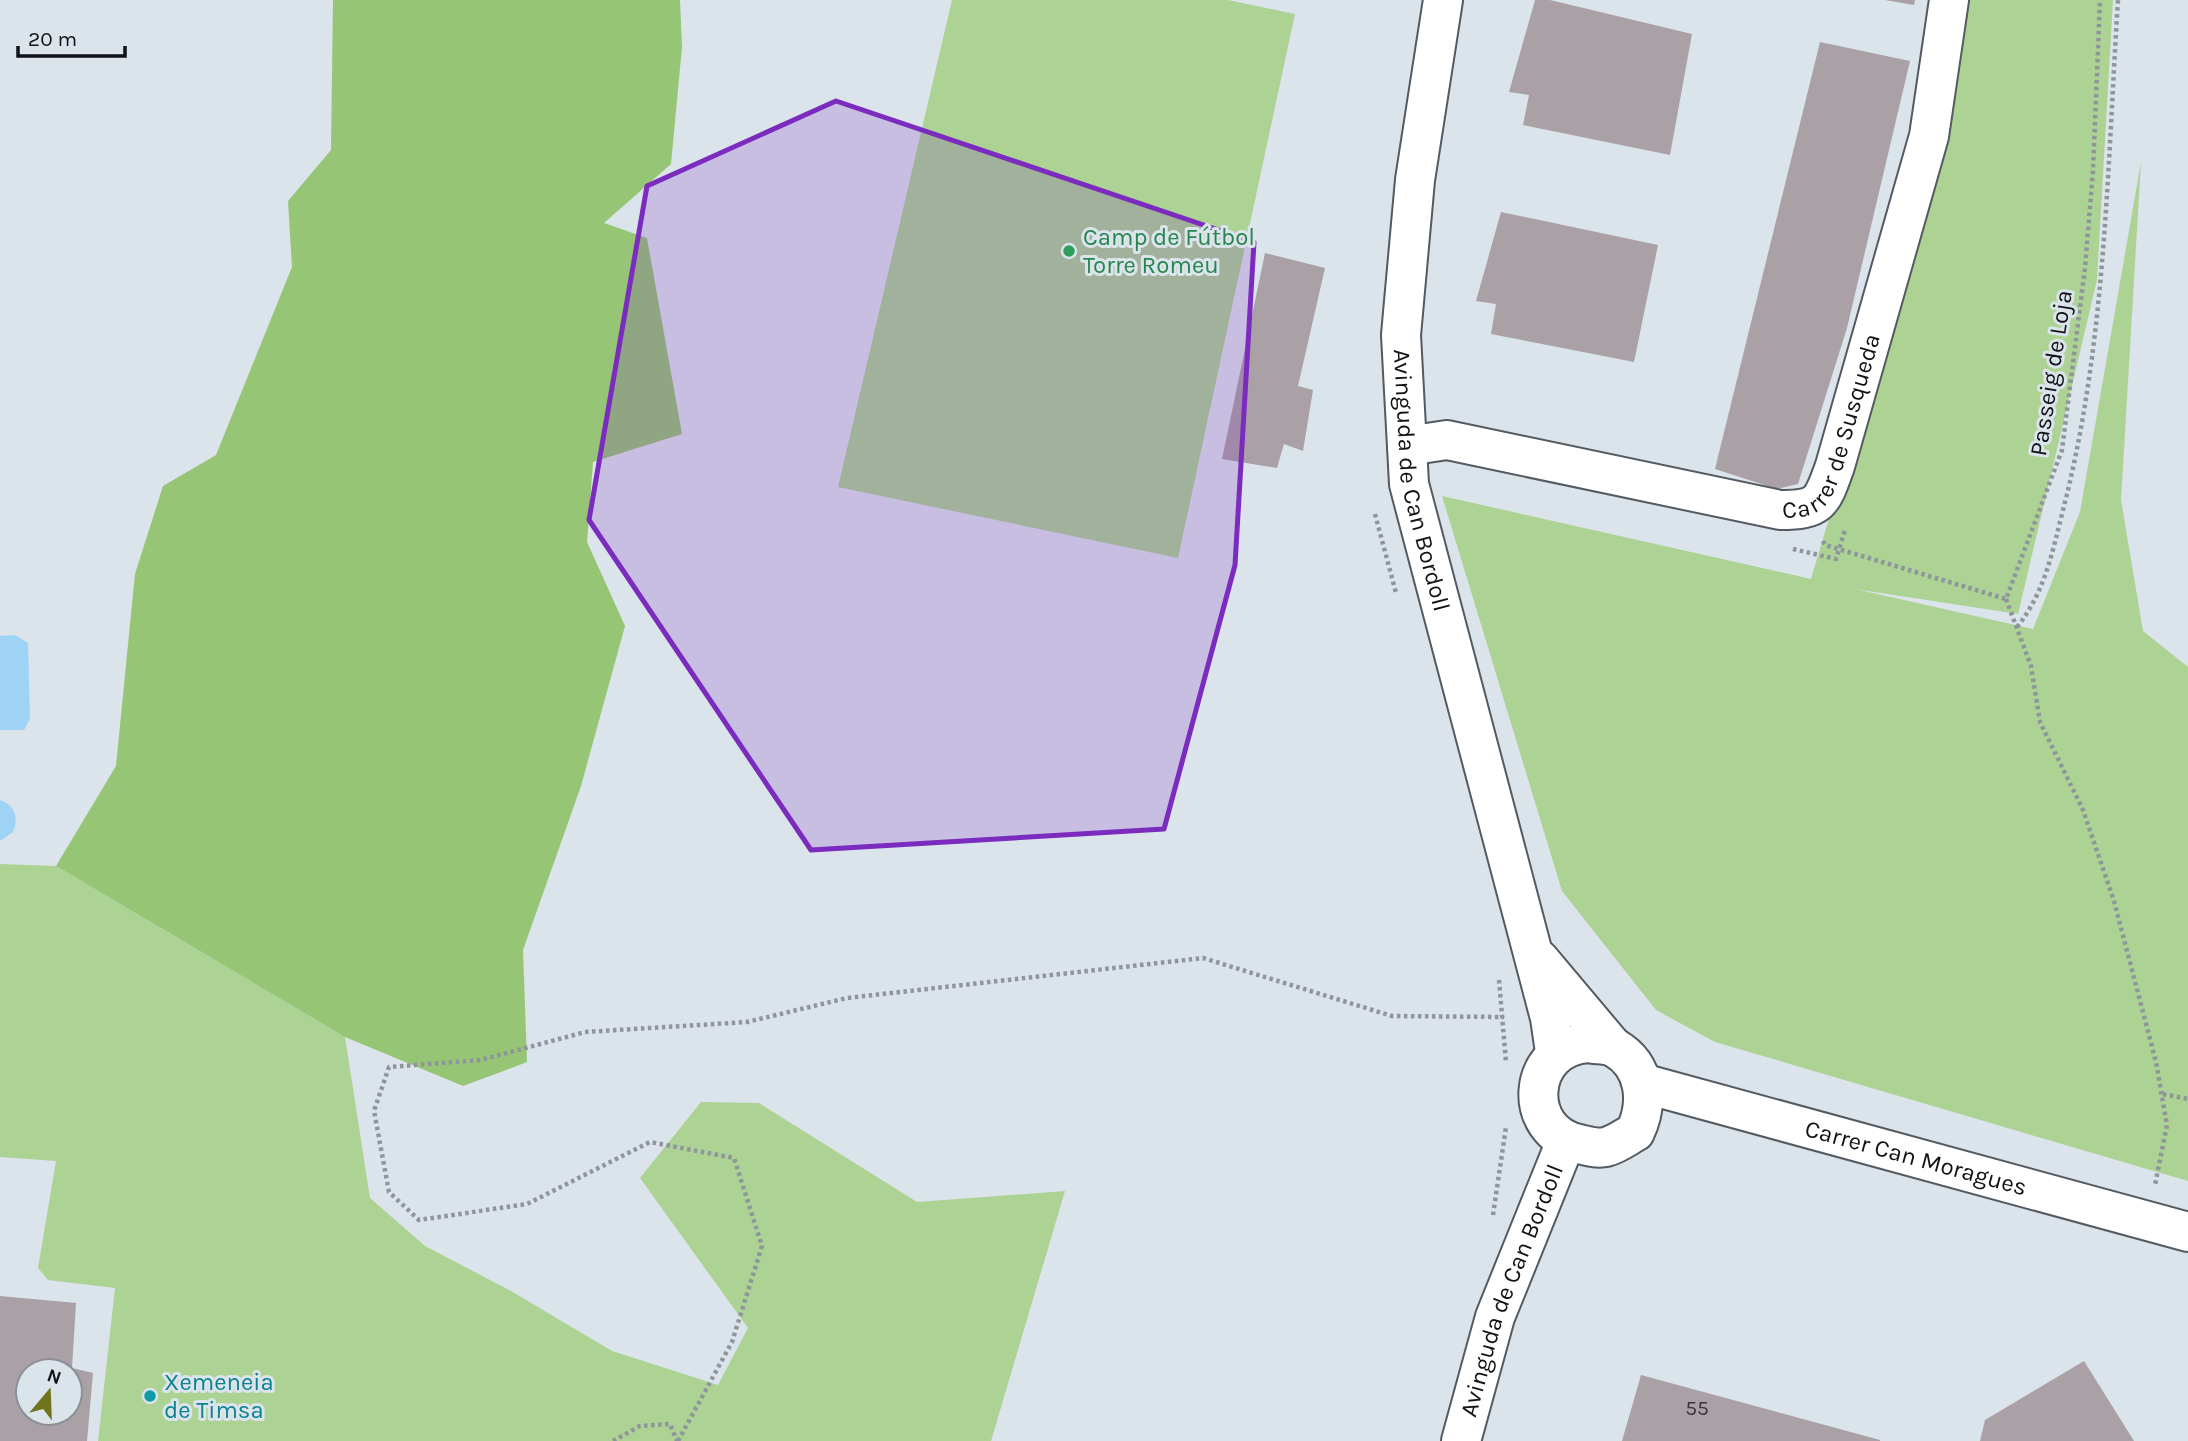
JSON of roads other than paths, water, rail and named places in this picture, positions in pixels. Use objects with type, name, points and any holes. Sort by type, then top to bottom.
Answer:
[{"type":"street","name":"Avinguda de Can Bordoll","points":[[1443,0],[1415,180],[1401,335],[1409,484],[1533,952],[1552,1035]]},
{"type":"street","name":"Carrer de Susqueda","points":[[1407,446],[1447,440],[1780,510],[1806,510],[1823,500],[1926,149],[1949,0]]},
{"type":"street","name":"Avinguda de Can Bordoll","points":[[1533,952],[1613,1047]]},
{"type":"street","points":[[1552,1035],[1580,1043],[1613,1047],[1637,1069],[1642,1083],[1644,1107],[1635,1132],[1604,1147],[1566,1141],[1548,1127],[1539,1105],[1543,1068],[1552,1035]]},
{"type":"street","name":"Carrer Can Moragues","points":[[1642,1083],[2188,1232]]},
{"type":"street","name":"Avinguda de Can Bordoll","points":[[1461,1441],[1495,1317],[1566,1141]]},
{"type":"water","points":[[15,635],[28,643],[30,719],[24,730],[0,730],[0,636]]},
{"type":"water","points":[[0,800],[12,809],[16,822],[13,832],[0,841]]},
{"type":"place","name":"Camp de Fútbol Torre Romeu","points":[[1069,251]]},
{"type":"place","name":"Xemeneia de Timsa","points":[[150,1396]]}]
